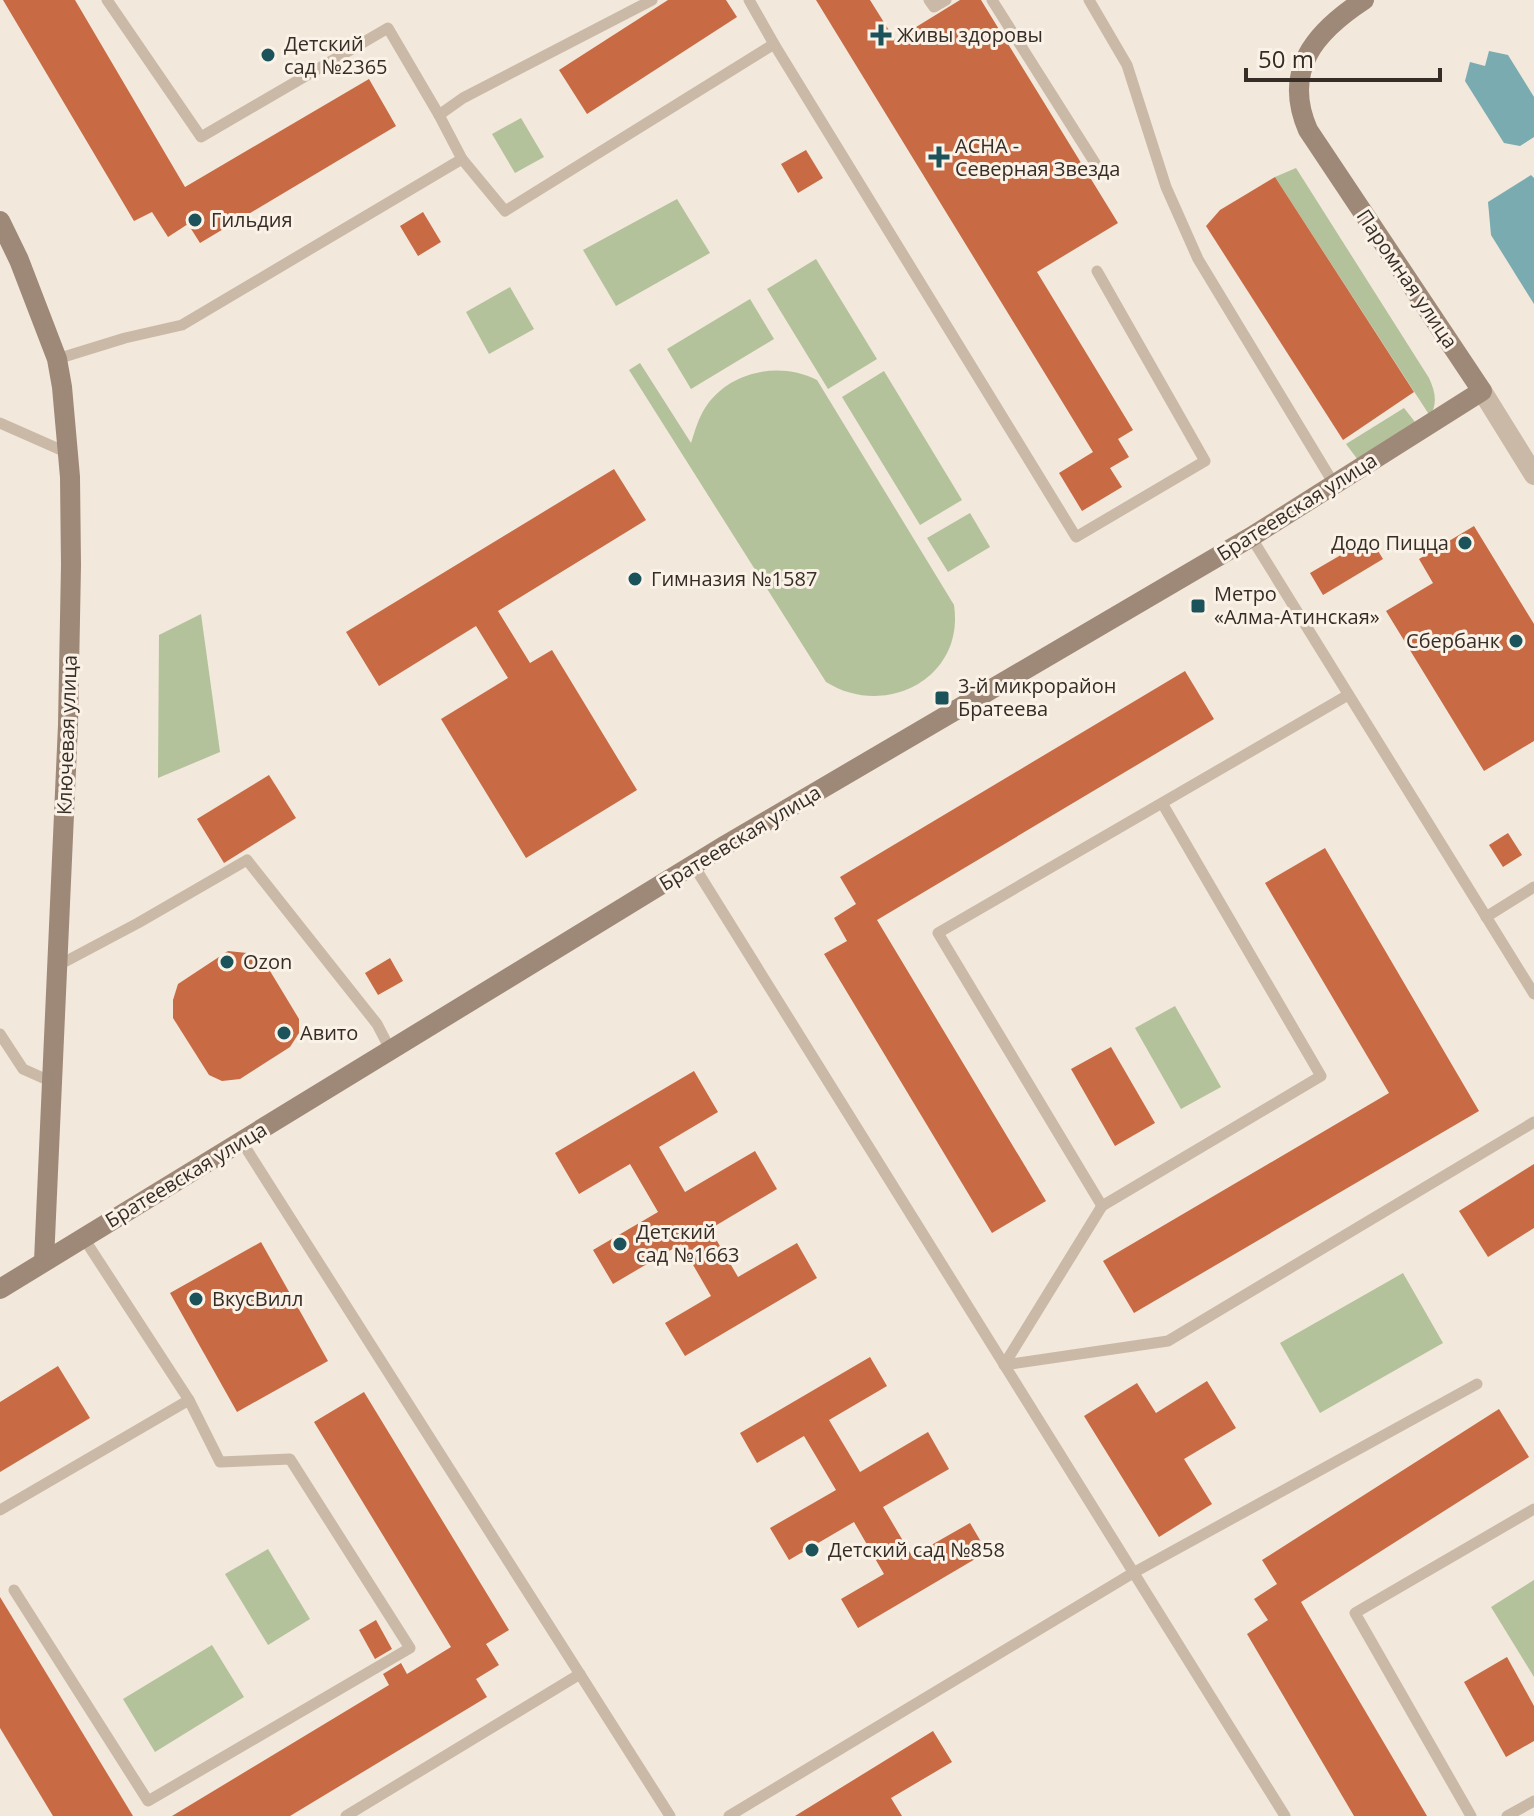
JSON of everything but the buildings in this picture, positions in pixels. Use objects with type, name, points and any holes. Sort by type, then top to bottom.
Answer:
[{"type":"street","name":"Паромная улица","points":[[1364,0],[1327,28],[1304,59],[1299,77],[1301,113],[1308,130],[1482,391],[1534,475]]},
{"type":"street","name":"Ключевая улица","points":[[0,221],[19,260],[57,359],[68,453],[71,565],[66,782],[44,1261]]},
{"type":"street","name":"Братеевская улица","points":[[0,1289],[694,866],[1251,537],[1482,391]]},
{"type":"lane","points":[[107,0],[201,137],[388,28],[462,159],[505,211],[774,44]]},
{"type":"lane","points":[[439,115],[463,98],[652,0]]},
{"type":"lane","points":[[749,0],[1076,537],[1205,461],[1097,271]]},
{"type":"lane","points":[[929,0],[934,7],[946,0]]},
{"type":"lane","points":[[992,0],[1095,163]]},
{"type":"lane","points":[[1089,0],[1127,65],[1166,187],[1198,259],[1334,484]]},
{"type":"lane","points":[[57,359],[125,338],[182,325],[462,159]]},
{"type":"lane","points":[[0,423],[68,453]]},
{"type":"lane","points":[[1251,537],[1534,994]]},
{"type":"lane","points":[[1102,1206],[938,933],[1348,695]]},
{"type":"lane","points":[[1004,1365],[1102,1206],[1321,1076],[1162,803]]},
{"type":"lane","points":[[57,966],[247,860],[377,1024],[391,1051]]},
{"type":"lane","points":[[694,866],[1285,1816]]},
{"type":"lane","points":[[1486,917],[1534,887]]},
{"type":"lane","points":[[0,1034],[23,1069],[52,1082]]},
{"type":"lane","points":[[1004,1365],[1168,1341],[1534,1122]]},
{"type":"lane","points":[[242,1142],[670,1816]]},
{"type":"lane","points":[[14,1590],[148,1801],[410,1648],[290,1459],[220,1462],[189,1400],[83,1237]]},
{"type":"lane","points":[[729,1816],[1133,1573],[1477,1384]]},
{"type":"lane","points":[[0,1510],[189,1400]]},
{"type":"lane","points":[[1471,1816],[1355,1613],[1534,1509]]},
{"type":"lane","points":[[346,1816],[580,1674]]},
{"type":"lane","points":[[1507,1816],[1534,1801]]},
{"type":"green space","points":[[521,118],[544,157],[515,173],[492,134]]},
{"type":"green space","points":[[1296,168],[1429,378],[1435,397],[1430,416],[1275,177]]},
{"type":"green space","points":[[677,199],[710,253],[616,306],[583,250]]},
{"type":"green space","points":[[816,259],[877,359],[828,389],[767,289]]},
{"type":"green space","points":[[510,287],[534,329],[489,354],[466,312]]},
{"type":"green space","points":[[750,299],[774,339],[691,389],[667,349]]},
{"type":"green space","points":[[640,363],[691,443],[705,408],[715,395],[741,378],[756,373],[787,371],[817,380],[954,605],[954,631],[947,653],[934,672],[916,685],[895,693],[872,696],[849,692],[826,682],[629,370]]},
{"type":"green space","points":[[884,371],[962,500],[920,525],[842,397]]},
{"type":"green space","points":[[1404,408],[1415,422],[1358,460],[1346,444]]},
{"type":"green space","points":[[970,513],[990,547],[948,572],[927,538]]},
{"type":"green space","points":[[201,614],[220,752],[158,778],[159,635]]},
{"type":"green space","points":[[1175,1006],[1221,1087],[1181,1109],[1135,1028]]},
{"type":"green space","points":[[1403,1273],[1443,1343],[1320,1413],[1280,1343]]},
{"type":"green space","points":[[268,1549],[310,1619],[268,1645],[225,1574]]},
{"type":"green space","points":[[1534,1580],[1534,1677],[1491,1607]]},
{"type":"green space","points":[[212,1645],[244,1697],[155,1752],[123,1699]]},
{"type":"water","points":[[1489,51],[1508,55],[1534,97],[1534,137],[1520,146],[1504,143],[1465,81],[1470,62],[1485,66]]},
{"type":"water","points":[[1531,175],[1534,178],[1534,304],[1491,235],[1488,202]]},
{"type":"place","name":"Живы здоровы","points":[[881,35]]},
{"type":"place","name":"Детский сад №2365","points":[[268,55]]},
{"type":"place","name":"АСНА - Северная Звезда","points":[[939,157]]},
{"type":"place","name":"Гильдия","points":[[195,220]]},
{"type":"place","name":"Додо Пицца","points":[[1465,543]]},
{"type":"place","name":"Гимназия №1587","points":[[635,579]]},
{"type":"place","name":"Метро «Алма-Атинская»","points":[[1198,606]]},
{"type":"place","name":"Сбербанк","points":[[1516,641]]},
{"type":"place","name":"3-й микрорайон Братеева","points":[[942,698]]},
{"type":"place","name":"Ozon","points":[[227,962]]},
{"type":"place","name":"Авито","points":[[284,1033]]},
{"type":"place","name":"Детский сад №1663","points":[[620,1244]]},
{"type":"place","name":"ВкусВилл","points":[[196,1299]]},
{"type":"place","name":"Детский сад №858","points":[[812,1550]]}]
